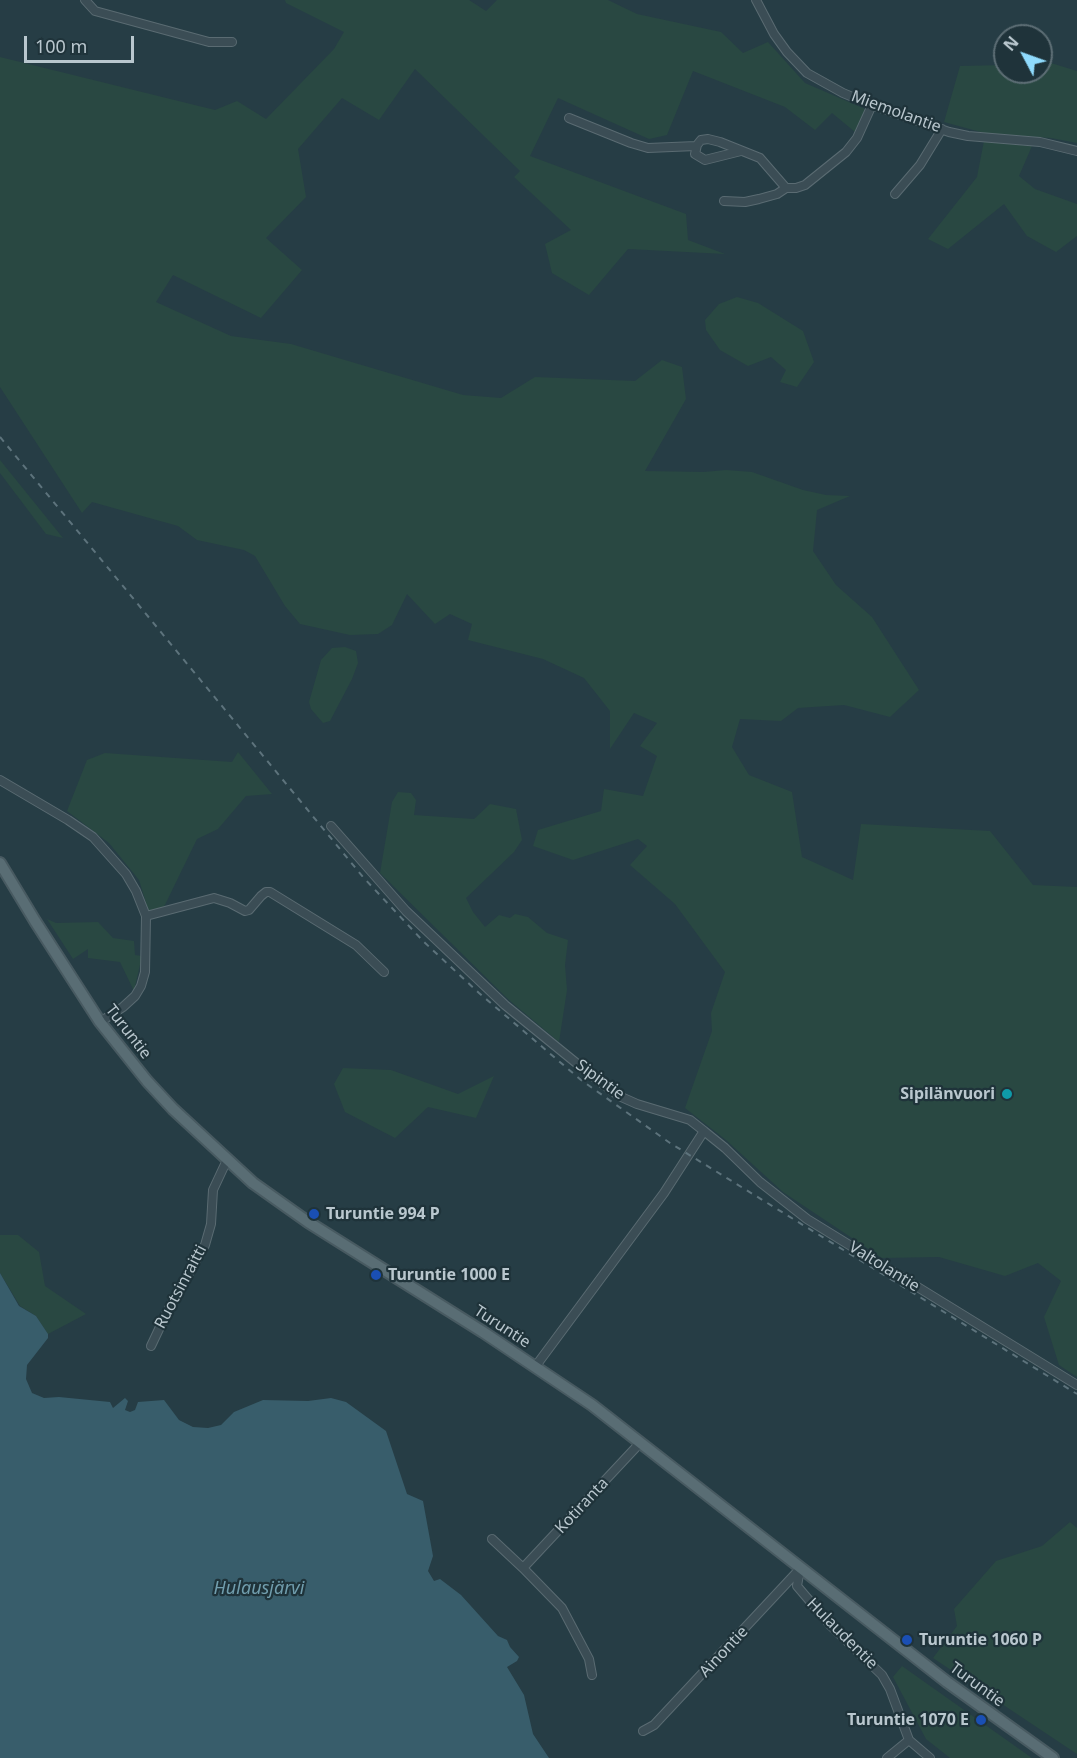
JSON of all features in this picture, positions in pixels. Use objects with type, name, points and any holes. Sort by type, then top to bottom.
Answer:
[{"type":"main road","name":"Turuntie","points":[[0,863],[34,921],[100,1022],[147,1081],[227,1160],[282,1206],[535,1367],[592,1406],[946,1682],[1053,1758]]},
{"type":"street","points":[[85,0],[95,11],[209,42],[232,42]]},
{"type":"street","name":"Miemolantie","points":[[756,0],[774,33],[788,52],[807,73],[823,83],[872,105],[968,136],[1040,142],[1077,151]]},
{"type":"street","points":[[724,201],[745,202],[777,195],[786,188],[805,185],[846,152],[857,138],[872,105]]},
{"type":"street","points":[[569,118],[648,148],[696,147]]},
{"type":"street","points":[[895,194],[920,165],[942,129]]},
{"type":"street","points":[[741,151],[705,160],[695,154],[696,147],[701,140],[708,138],[760,158],[786,188]]},
{"type":"street","points":[[0,780],[93,837],[126,874],[136,891],[146,916],[145,972],[141,986],[123,1007],[100,1022]]},
{"type":"street","name":"Sipintie","points":[[331,826],[406,911],[506,1005],[582,1068],[619,1096],[637,1104],[690,1120],[704,1131]]},
{"type":"street","points":[[146,916],[214,898],[245,911],[249,910],[266,892],[270,892],[356,945],[384,972]]},
{"type":"street","points":[[535,1367],[664,1193],[704,1131]]},
{"type":"street","name":"Valtolantie","points":[[704,1131],[760,1182],[807,1219],[1077,1385]]},
{"type":"street","name":"Ruotsinraitti","points":[[151,1346],[169,1308],[205,1245],[211,1224],[213,1190],[227,1160]]},
{"type":"street","name":"Kotiranta","points":[[523,1568],[640,1443]]},
{"type":"street","points":[[492,1539],[562,1608],[588,1659],[591,1675]]},
{"type":"street","name":"Ainontie","points":[[643,1731],[654,1725],[800,1569]]},
{"type":"street","name":"Hulaudentie","points":[[800,1569],[797,1586],[831,1626],[882,1675],[890,1689],[909,1740],[930,1758]]},
{"type":"street","points":[[887,1758],[909,1740]]},
{"type":"green space","points":[[285,0],[469,0],[486,11],[497,0],[608,0],[637,14],[721,32],[743,53],[768,42],[805,83],[865,109],[855,132],[832,113],[815,130],[785,107],[693,71],[667,135],[649,139],[558,98],[530,156],[686,214],[688,240],[725,254],[628,249],[589,295],[552,273],[545,244],[571,230],[514,177],[520,171],[415,69],[379,120],[342,98],[298,149],[306,197],[266,238],[302,270],[261,318],[173,275],[156,302],[231,336],[291,344],[463,395],[501,398],[535,377],[635,381],[662,360],[682,367],[686,399],[645,471],[752,472],[803,490],[826,495],[850,496],[817,510],[813,551],[836,585],[872,617],[919,690],[890,717],[844,705],[798,708],[781,721],[740,719],[732,747],[749,775],[792,792],[802,857],[853,880],[861,824],[990,831],[1033,885],[1077,887],[1077,1377],[1059,1365],[1044,1317],[1061,1281],[1038,1263],[1005,1276],[939,1257],[882,1258],[783,1192],[726,1140],[685,1108],[712,1031],[711,1013],[725,972],[675,904],[630,865],[647,846],[638,839],[573,860],[533,846],[538,830],[601,811],[604,789],[643,796],[657,756],[640,746],[657,723],[634,713],[610,749],[610,711],[584,678],[543,659],[468,640],[472,624],[450,614],[435,624],[407,594],[392,625],[378,634],[350,635],[300,624],[285,606],[255,556],[244,550],[197,540],[178,526],[92,502],[82,513],[0,387],[0,57],[215,110],[237,101],[266,119],[334,49],[344,32],[286,3]]},
{"type":"green space","points":[[1053,64],[1077,71],[1077,143],[1051,138],[984,133],[944,122],[960,66],[993,65],[993,84],[1053,84]]},
{"type":"green space","points":[[984,141],[1032,146],[1019,176],[1035,189],[1077,204],[1077,236],[1056,252],[1027,236],[1004,204],[948,249],[928,239],[977,177]]},
{"type":"green space","points":[[737,297],[758,303],[803,331],[814,362],[797,387],[780,382],[786,370],[771,357],[748,366],[720,350],[706,330],[705,320],[719,304]]},
{"type":"green space","points":[[0,460],[63,538],[46,534],[0,473]]},
{"type":"green space","points":[[345,647],[356,651],[358,663],[330,721],[323,723],[311,709],[309,702],[321,660],[332,648]]},
{"type":"green space","points":[[238,752],[272,794],[246,796],[218,829],[197,839],[161,913],[151,919],[139,880],[109,843],[67,811],[87,760],[105,753],[232,762]]},
{"type":"green space","points":[[398,792],[411,793],[416,800],[414,815],[474,819],[490,804],[516,809],[522,840],[514,852],[466,898],[473,912],[485,927],[499,915],[510,918],[515,914],[528,917],[547,933],[568,940],[565,965],[567,990],[559,1042],[509,1000],[380,873],[392,802]]},
{"type":"green space","points":[[47,919],[56,923],[98,922],[113,938],[134,941],[135,955],[142,956],[134,991],[120,962],[88,958],[88,949],[73,959]]},
{"type":"green space","points":[[343,1068],[391,1070],[458,1094],[494,1076],[476,1118],[428,1107],[395,1138],[345,1112],[334,1084]]},
{"type":"green space","points":[[0,1235],[18,1235],[39,1252],[45,1286],[86,1314],[48,1334],[36,1316],[20,1306],[0,1273]]},
{"type":"green space","points":[[1070,1522],[1077,1528],[1077,1754],[933,1658],[957,1626],[954,1609],[996,1561],[1042,1546]]},
{"type":"green space","points":[[902,1666],[1032,1758],[950,1758],[926,1739],[893,1677]]},
{"type":"water","name":"Hulausjärvi","points":[[0,1273],[19,1306],[36,1316],[48,1334],[48,1338],[27,1365],[26,1379],[32,1393],[44,1398],[59,1397],[110,1402],[113,1408],[125,1398],[128,1401],[125,1410],[130,1412],[135,1410],[138,1402],[164,1400],[179,1420],[193,1427],[208,1428],[221,1425],[234,1412],[263,1400],[308,1401],[331,1398],[346,1402],[386,1431],[407,1494],[423,1501],[433,1556],[428,1571],[434,1581],[440,1579],[461,1595],[498,1636],[507,1640],[519,1657],[507,1667],[524,1695],[533,1734],[549,1758],[0,1758]]},
{"type":"railway","points":[[0,437],[363,877],[424,942],[479,993],[581,1080],[670,1143],[1077,1394]]},
{"type":"place","name":"Sipilänvuori","points":[[1007,1094]]},
{"type":"place","name":"Turuntie 994 P","points":[[314,1214]]},
{"type":"place","name":"Turuntie 1000 E","points":[[376,1275]]},
{"type":"place","name":"Turuntie 1060 P","points":[[907,1640]]},
{"type":"place","name":"Turuntie 1070 E","points":[[981,1720]]}]
